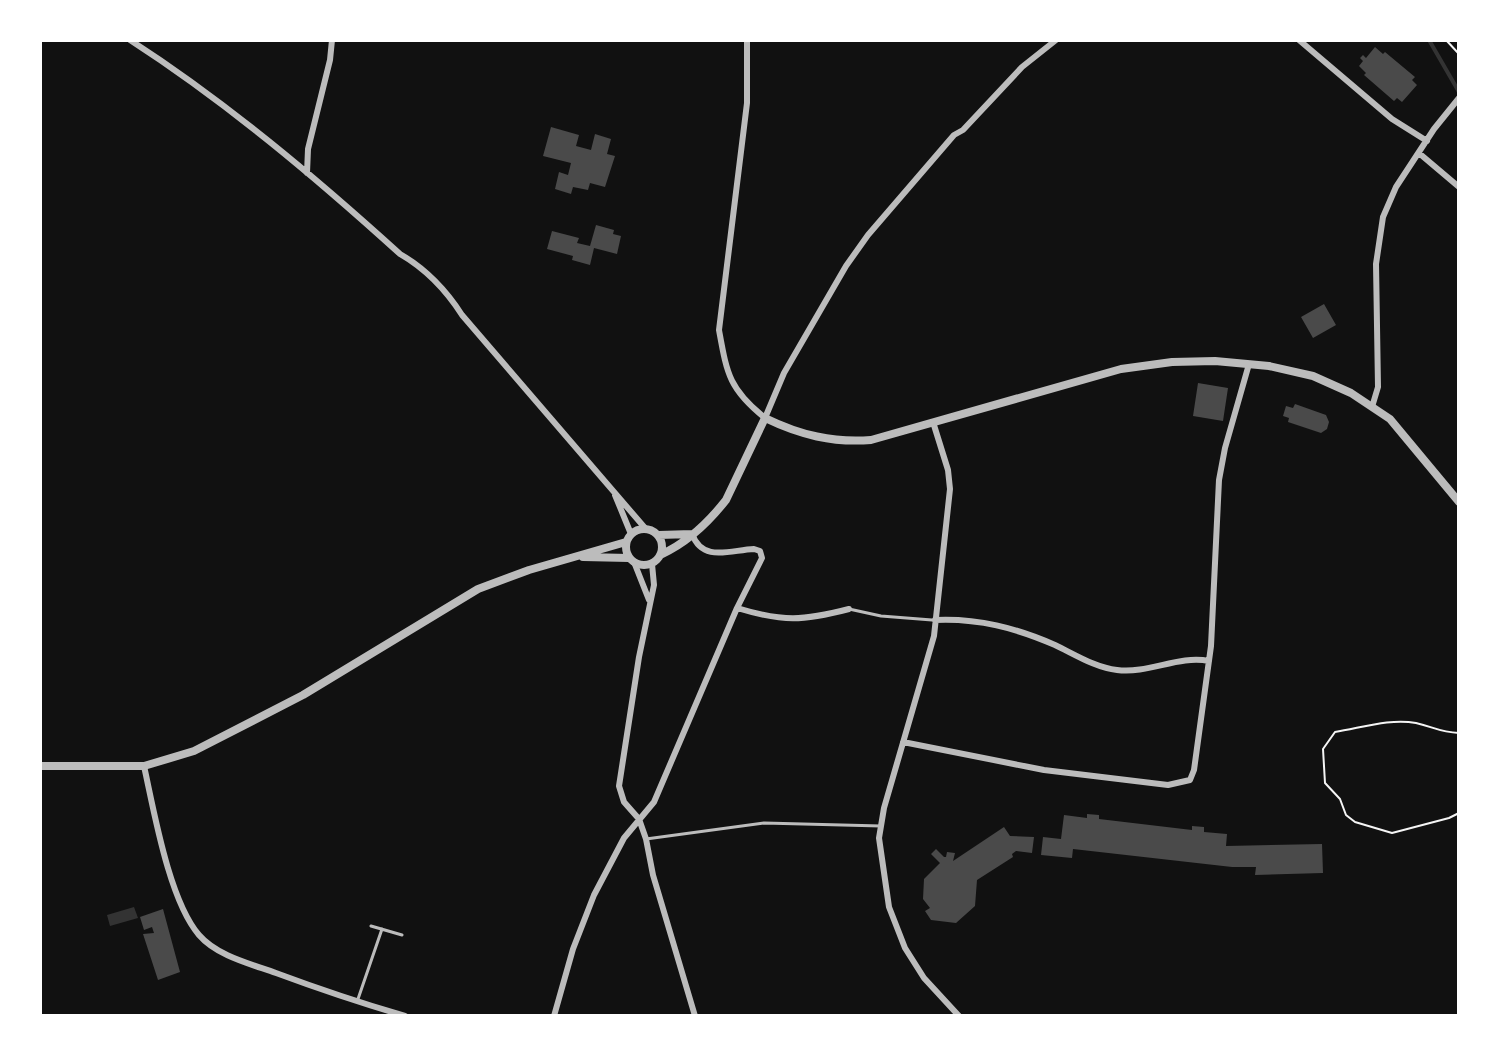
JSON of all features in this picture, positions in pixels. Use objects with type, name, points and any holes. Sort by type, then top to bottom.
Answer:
[{"type":"street","points":[[130,40],[307,173],[434,280],[645,528],[659,535],[692,534]]},
{"type":"street","points":[[307,173],[308,149],[332,40]]},
{"type":"street","points":[[747,40],[747,103],[719,330],[731,381],[738,394],[765,418],[813,437],[850,442],[885,437],[1121,369],[1172,362],[1249,364],[1313,376],[1351,393],[1390,419],[1459,502]]},
{"type":"street","points":[[574,557],[632,560],[645,566],[682,544],[706,523],[726,500],[784,373],[846,266],[868,235],[954,135],[963,130],[1022,67],[1056,40]]},
{"type":"street","points":[[1299,40],[1392,119],[1427,141]]},
{"type":"street","points":[[1372,407],[1378,387],[1378,239],[1389,200],[1457,101]]},
{"type":"street","points":[[1420,154],[1459,187]]},
{"type":"street","points":[[903,742],[1044,770],[1168,785],[1190,780],[1209,661],[1219,480],[1249,364]]},
{"type":"street","points":[[933,422],[948,470],[950,489],[934,636],[879,838],[886,892],[896,929],[924,978],[959,1016]]},
{"type":"street","points":[[613,492],[629,538],[632,560],[651,604]]},
{"type":"street","points":[[40,766],[144,766],[194,751],[303,695],[478,589],[629,538],[645,528]]},
{"type":"street","points":[[554,1016],[573,949],[594,895],[624,838],[654,802],[737,608],[762,558],[760,551],[754,549],[715,554],[705,552],[692,534]]},
{"type":"street","points":[[659,535],[663,544],[662,554]]},
{"type":"street","points":[[652,564],[654,585],[619,778],[620,793],[639,819],[646,839],[653,875],[695,1016]]},
{"type":"street","points":[[737,608],[792,620],[816,618],[849,609]]},
{"type":"street","points":[[935,620],[1018,629],[1116,670],[1134,671],[1189,659],[1209,661]]},
{"type":"street","points":[[144,766],[159,838],[182,906],[200,936],[231,957],[356,1002],[405,1016]]},
{"type":"lane","points":[[849,609],[881,616],[935,620]]},
{"type":"lane","points":[[646,839],[764,823],[881,826]]},
{"type":"lane","points":[[371,926],[402,935]]},
{"type":"lane","points":[[356,1002],[382,929]]},
{"type":"path","points":[[1446,40],[1459,54]]},
{"type":"path","points":[[1459,733],[1439,732],[1417,724],[1395,722],[1335,732],[1323,749],[1325,783],[1340,799],[1346,815],[1355,822],[1392,833],[1459,813]]},
{"type":"shaded area","points":[[134,907],[138,918],[110,926],[107,915]]},
{"type":"building","points":[[1375,47],[1415,77],[1412,80],[1417,85],[1402,102],[1397,98],[1394,101],[1364,75],[1366,73],[1359,66],[1363,61],[1360,58],[1363,55],[1366,58]]},
{"type":"building","points":[[551,127],[579,135],[576,146],[591,150],[595,134],[611,139],[607,154],[615,156],[605,187],[590,183],[588,190],[573,187],[571,194],[555,189],[559,172],[568,175],[571,163],[543,156]]},
{"type":"building","points":[[596,225],[614,230],[613,234],[621,236],[617,254],[594,248],[590,265],[572,260],[573,256],[547,249],[552,231],[579,238],[577,243],[590,246]]},
{"type":"building","points":[[1324,304],[1336,325],[1313,338],[1301,317]]},
{"type":"building","points":[[1198,383],[1228,388],[1223,421],[1193,416]]},
{"type":"building","points":[[1295,404],[1326,415],[1329,422],[1327,429],[1321,433],[1288,422],[1289,418],[1283,416],[1286,406],[1293,408]]},
{"type":"building","points":[[1087,814],[1099,815],[1099,819],[1192,830],[1192,826],[1204,827],[1204,832],[1227,834],[1226,846],[1322,844],[1323,873],[1255,875],[1256,867],[1073,849],[1072,858],[1041,855],[1043,837],[1061,839],[1064,815],[1087,818]]},
{"type":"building","points":[[1004,827],[1010,836],[1034,837],[1032,853],[1016,851],[1013,857],[977,880],[975,906],[956,923],[931,920],[925,911],[930,908],[923,899],[924,879],[940,863],[931,854],[936,849],[944,857],[947,852],[955,853],[953,861]]},
{"type":"building","points":[[163,909],[180,972],[158,980],[143,934],[154,933],[152,927],[144,930],[140,917]]},
{"type":"waterway","points":[[1429,40],[1459,92]]}]
